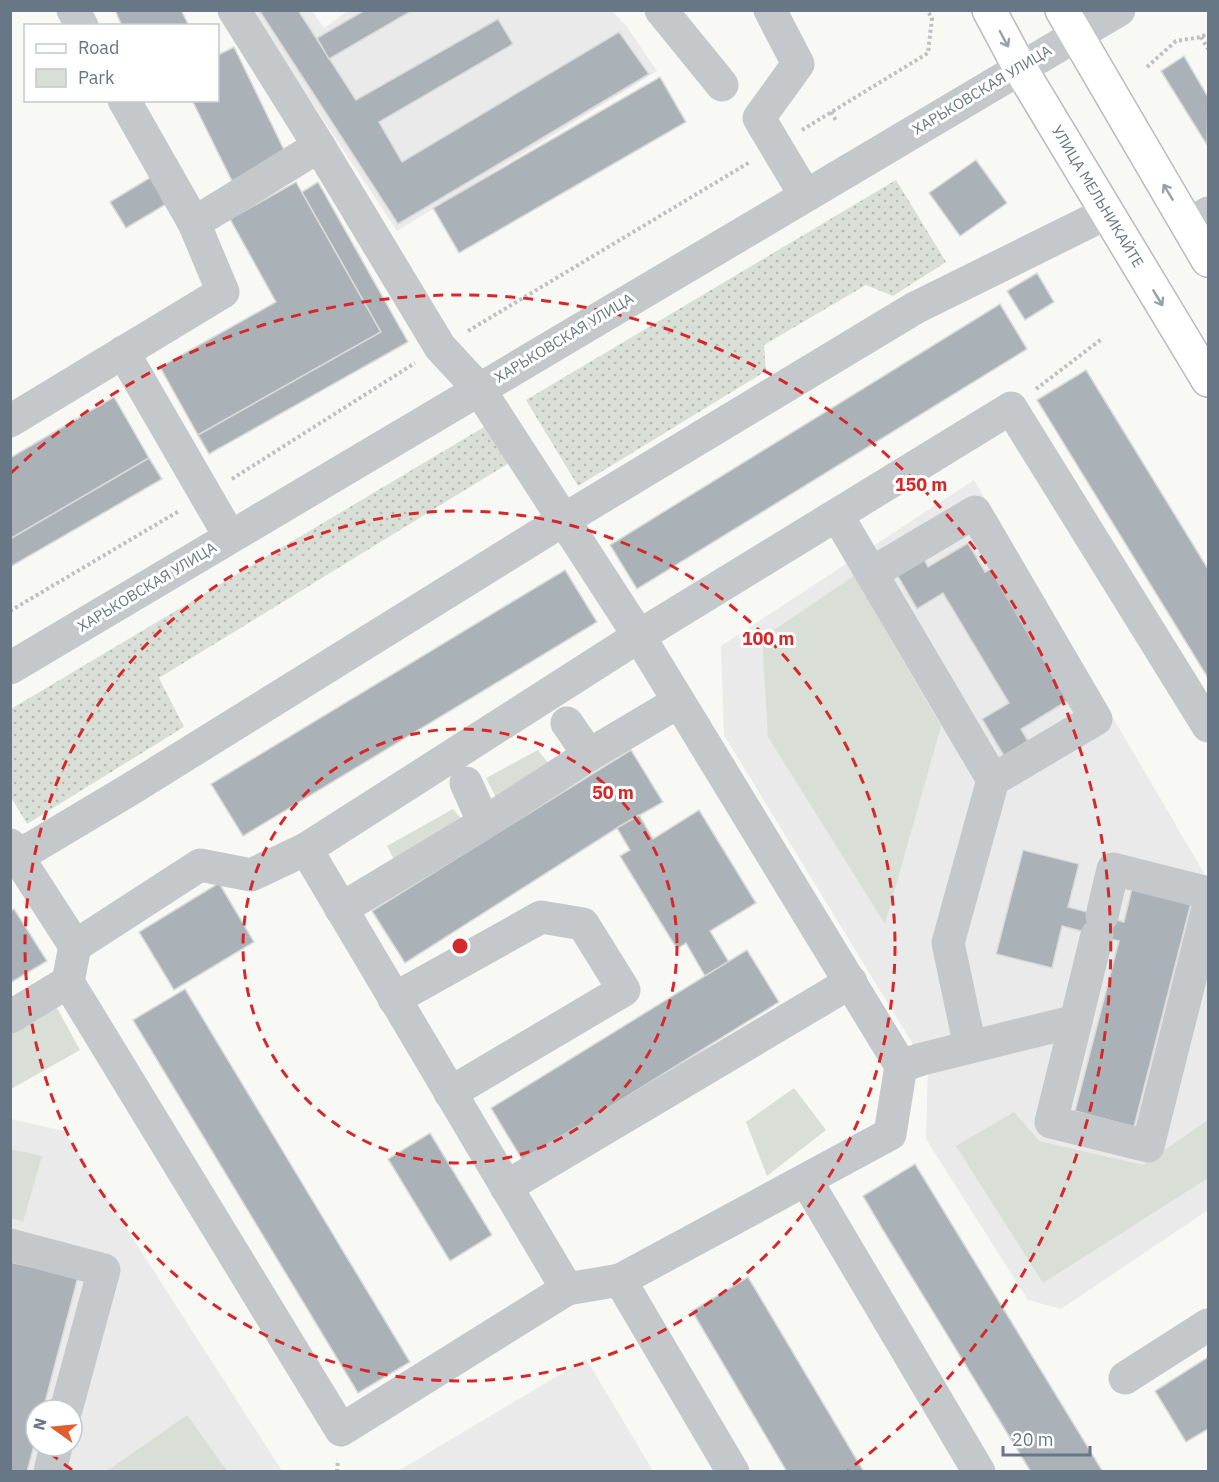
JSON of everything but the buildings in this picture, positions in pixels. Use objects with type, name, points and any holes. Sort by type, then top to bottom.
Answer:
[{"type":"main road","name":"УЛИЦА МЕЛЬНИКАЙТЕ","points":[[989,10],[1020,68],[1209,380]]},
{"type":"main road","points":[[1069,23],[1198,220],[1209,260]]},
{"type":"street","points":[[74,10],[81,24]]},
{"type":"street","points":[[234,10],[440,347],[479,389],[565,519],[639,636],[901,1066],[890,1134],[620,1280],[567,1289],[341,1430],[68,982],[75,946],[13,855],[129,790],[565,519],[915,308],[1107,213]]},
{"type":"street","points":[[661,10],[722,85]]},
{"type":"street","points":[[770,10],[798,64],[759,118],[805,195]]},
{"type":"street","name":"ХАРЬКОВСКАЯ УЛИЦА","points":[[10,668],[1020,68],[1069,23],[1119,10]]},
{"type":"street","points":[[10,421],[223,292],[194,223],[125,102]]},
{"type":"street","points":[[194,223],[319,146]]},
{"type":"street","points":[[123,352],[230,537]]},
{"type":"street","points":[[75,946],[200,865],[250,875],[306,849],[639,636],[1011,408],[1209,726]]},
{"type":"street","points":[[872,573],[975,512],[1096,719],[993,780],[948,943],[970,1047]]},
{"type":"street","points":[[837,515],[993,780]]},
{"type":"street","points":[[341,909],[678,702]]},
{"type":"street","points":[[567,723],[589,755]]},
{"type":"street","points":[[466,783],[484,823]]},
{"type":"street","points":[[306,849],[567,1289]]},
{"type":"street","points":[[1209,893],[1113,869],[1051,1122],[1148,1146],[1209,908]]},
{"type":"street","points":[[394,999],[541,917],[583,924],[624,990],[450,1093]]},
{"type":"street","points":[[10,1017],[68,982]]},
{"type":"street","points":[[506,1187],[851,982]]},
{"type":"street","points":[[901,1066],[1076,1021]]},
{"type":"street","points":[[806,1180],[979,1472]]},
{"type":"street","points":[[10,1245],[104,1270],[69,1398]]},
{"type":"street","points":[[620,1280],[733,1472]]},
{"type":"street","points":[[1125,1378],[1209,1325]]},
{"type":"path","points":[[927,10],[932,18],[928,53]]},
{"type":"path","points":[[1147,67],[1176,41],[1201,37],[1209,33]]},
{"type":"path","points":[[1201,37],[1209,50]]},
{"type":"path","points":[[831,112],[837,122]]},
{"type":"path","points":[[1011,408],[1103,338]]},
{"type":"shaded area","points":[[251,11],[312,11],[324,28],[348,11],[612,11],[627,27],[657,71],[397,231]]},
{"type":"shaded area","points":[[974,480],[1208,880],[1208,1210],[1061,1309],[1028,1300],[926,1139],[928,1069],[724,735],[721,646]]},
{"type":"shaded area","points":[[11,1119],[64,1131],[282,1471],[11,1472]]},
{"type":"shaded area","points":[[586,1359],[653,1471],[398,1471]]},
{"type":"green space","points":[[896,180],[946,262],[893,296],[866,285],[764,345],[766,371],[578,486],[526,400]]},
{"type":"green space","points":[[489,424],[509,463],[159,678],[184,727],[27,824],[11,797],[11,709]]},
{"type":"green space","points":[[854,576],[941,726],[885,924],[768,737],[762,638]]},
{"type":"green space","points":[[538,750],[554,771],[499,804],[486,778]]},
{"type":"green space","points":[[453,809],[468,827],[398,867],[387,846]]},
{"type":"green space","points":[[57,1008],[80,1050],[11,1089],[10,1034]]},
{"type":"green space","points":[[794,1088],[826,1130],[767,1176],[746,1122]]},
{"type":"green space","points":[[1014,1112],[1039,1141],[1143,1165],[1208,1120],[1208,1178],[1043,1283],[956,1146]]},
{"type":"green space","points":[[10,1149],[42,1156],[23,1222],[11,1218]]},
{"type":"green space","points":[[187,1415],[227,1471],[107,1471]]}]
